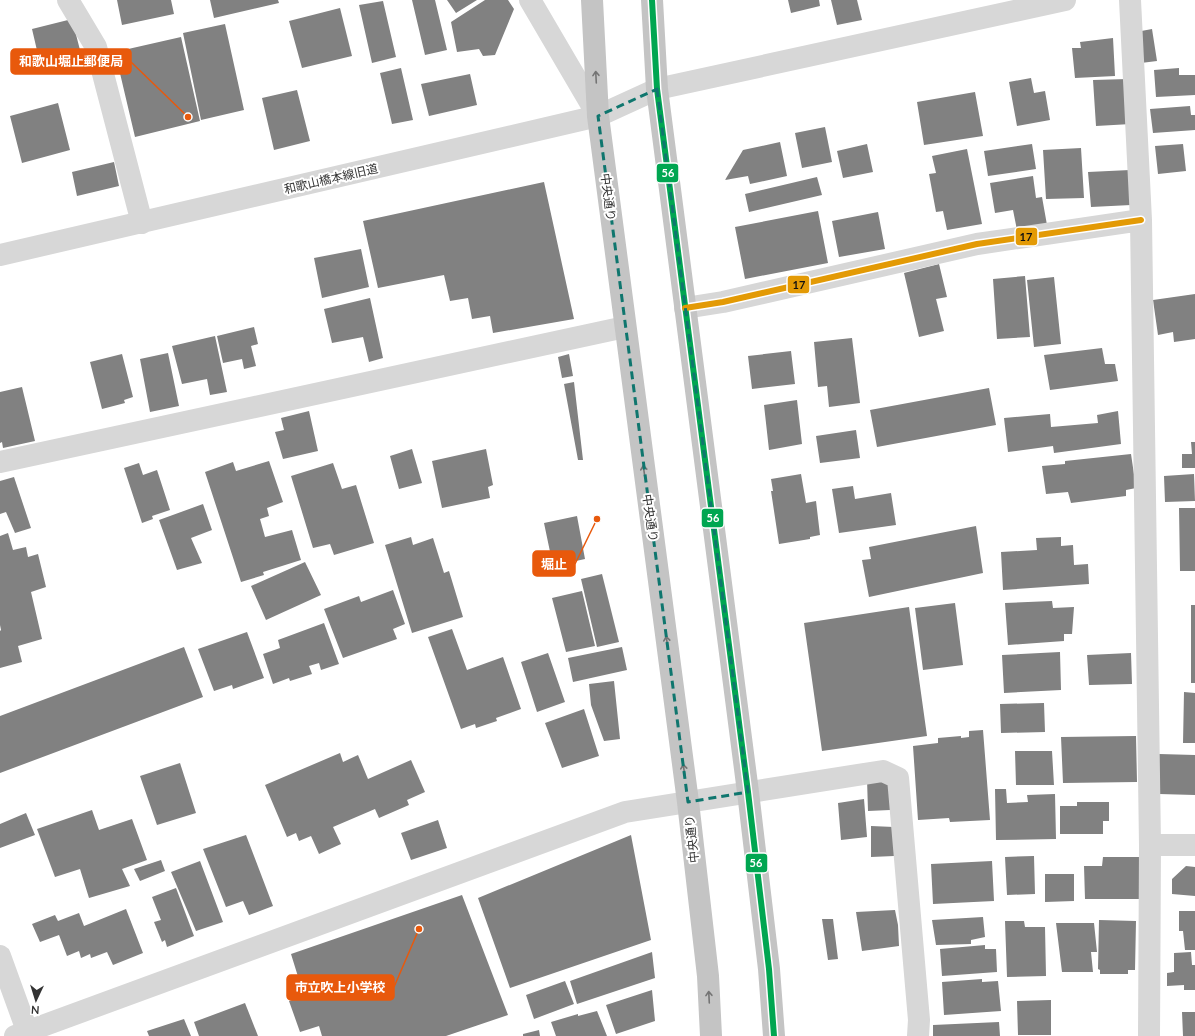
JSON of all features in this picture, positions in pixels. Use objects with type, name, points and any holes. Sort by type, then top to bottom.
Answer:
[{"type":"highway","name":"中央通り","points":[[592,0],[598,116],[688,802],[708,976],[711,1036]]},
{"type":"highway","points":[[652,0],[657,89],[748,792],[769,969],[774,1036]]},
{"type":"street","points":[[68,0],[96,47],[142,223]]},
{"type":"street","points":[[530,0],[598,116]]},
{"type":"street","name":"和歌山橋本線旧道","points":[[0,255],[598,116],[657,89],[1037,3],[1065,0]]},
{"type":"street","points":[[1130,0],[1141,220],[1150,845],[1149,1036]]},
{"type":"street","points":[[685,308],[723,302],[977,244],[1141,220]]},
{"type":"street","points":[[0,462],[625,327]]},
{"type":"street","points":[[0,956],[24,1035],[625,812],[883,771],[898,778],[919,1020],[918,1036]]},
{"type":"street","points":[[1150,845],[1195,845]]},
{"type":"highlighted area","points":[[657,89],[748,792],[688,802],[598,116]]},
{"type":"building","points":[[117,0],[171,0],[174,14],[122,25]]},
{"type":"building","points":[[210,0],[278,0],[279,3],[214,18]]},
{"type":"building","points":[[412,0],[435,0],[447,50],[425,55]]},
{"type":"building","points":[[447,0],[477,0],[456,13]]},
{"type":"building","points":[[485,0],[508,0],[514,9],[495,55],[483,56],[479,49],[457,52],[451,22]]},
{"type":"building","points":[[788,0],[819,0],[820,6],[791,13]]},
{"type":"building","points":[[831,0],[857,0],[862,20],[837,25]]},
{"type":"building","points":[[383,1],[396,57],[372,63],[359,5]]},
{"type":"building","points":[[340,8],[352,56],[302,68],[289,21]]},
{"type":"building","points":[[72,19],[80,50],[39,59],[32,29]]},
{"type":"building","points":[[225,24],[244,110],[201,120],[183,33]]},
{"type":"building","points":[[1152,29],[1157,61],[1141,63],[1136,32]]},
{"type":"building","points":[[181,37],[200,121],[135,137],[115,52]]},
{"type":"building","points":[[1113,38],[1115,76],[1075,78],[1072,48],[1081,48],[1080,42]]},
{"type":"building","points":[[401,68],[413,120],[392,124],[380,73]]},
{"type":"building","points":[[1179,68],[1179,75],[1195,75],[1195,95],[1156,97],[1154,70]]},
{"type":"building","points":[[470,74],[477,105],[429,116],[421,84]]},
{"type":"building","points":[[1031,78],[1034,93],[1045,91],[1050,120],[1017,126],[1009,82]]},
{"type":"building","points":[[1128,79],[1131,124],[1096,126],[1093,80]]},
{"type":"building","points":[[297,90],[310,141],[274,150],[262,98]]},
{"type":"building","points":[[975,92],[983,136],[924,145],[917,102]]},
{"type":"building","points":[[58,103],[70,150],[22,163],[10,116]]},
{"type":"building","points":[[1190,106],[1191,115],[1195,115],[1195,130],[1153,133],[1150,109]]},
{"type":"building","points":[[825,127],[832,162],[802,168],[795,133]]},
{"type":"building","points":[[780,142],[787,176],[750,184],[748,176],[725,180],[743,150]]},
{"type":"building","points":[[867,144],[873,172],[843,178],[837,151]]},
{"type":"building","points":[[1032,144],[1036,169],[988,176],[984,151]]},
{"type":"building","points":[[1183,144],[1186,171],[1158,174],[1155,146]]},
{"type":"building","points":[[1081,148],[1084,198],[1046,199],[1043,150]]},
{"type":"building","points":[[967,149],[982,224],[947,230],[943,211],[936,212],[929,174],[936,173],[932,156]]},
{"type":"building","points":[[114,162],[119,186],[77,196],[72,172]]},
{"type":"building","points":[[1130,170],[1131,205],[1091,207],[1088,172]]},
{"type":"building","points":[[1033,176],[1036,198],[1042,197],[1047,225],[1017,230],[1013,210],[995,213],[990,183]]},
{"type":"building","points":[[817,177],[822,195],[749,212],[745,194]]},
{"type":"building","points":[[544,182],[574,319],[493,333],[490,316],[472,319],[468,298],[450,301],[444,275],[378,288],[363,221]]},
{"type":"building","points":[[818,211],[828,263],[745,279],[735,227]]},
{"type":"building","points":[[878,212],[885,249],[839,257],[832,221]]},
{"type":"building","points":[[361,249],[369,287],[322,298],[314,258]]},
{"type":"building","points":[[939,264],[947,297],[936,299],[944,331],[919,337],[904,273]]},
{"type":"building","points":[[1025,276],[1030,337],[997,339],[993,279]]},
{"type":"building","points":[[1054,277],[1061,344],[1034,347],[1027,280]]},
{"type":"building","points":[[1195,294],[1195,339],[1174,342],[1173,332],[1158,335],[1153,300]]},
{"type":"building","points":[[370,298],[383,358],[369,362],[363,337],[332,343],[324,309]]},
{"type":"building","points":[[254,327],[258,344],[251,346],[256,366],[244,369],[242,359],[223,363],[217,336]]},
{"type":"building","points":[[215,336],[227,392],[210,395],[207,379],[182,384],[172,346]]},
{"type":"building","points":[[852,338],[860,403],[829,407],[827,386],[818,387],[814,342]]},
{"type":"building","points":[[1102,348],[1105,364],[1115,364],[1118,381],[1050,390],[1044,355]]},
{"type":"building","points":[[791,351],[795,384],[752,389],[748,356]]},
{"type":"building","points":[[168,353],[179,406],[150,412],[140,359]]},
{"type":"building","points":[[122,354],[133,397],[124,400],[125,403],[102,409],[90,362]]},
{"type":"building","points":[[569,354],[573,376],[562,378],[558,357]]},
{"type":"building","points":[[574,382],[583,460],[578,460],[564,384]]},
{"type":"building","points":[[22,387],[35,441],[3,448],[2,442],[0,443],[0,392]]},
{"type":"building","points":[[989,388],[996,425],[877,447],[870,410]]},
{"type":"building","points":[[797,400],[802,444],[769,450],[764,405]]},
{"type":"building","points":[[309,411],[318,451],[283,459],[275,432],[284,430],[281,418]]},
{"type":"building","points":[[1118,411],[1121,444],[1054,453],[1053,446],[1008,452],[1004,418],[1050,414],[1051,427],[1098,423],[1097,415]]},
{"type":"building","points":[[856,430],[860,458],[820,463],[816,436]]},
{"type":"building","points":[[1191,442],[1195,442],[1195,468],[1182,468],[1182,454],[1192,454]]},
{"type":"building","points":[[412,449],[422,483],[399,489],[390,456]]},
{"type":"building","points":[[486,449],[493,485],[488,487],[490,498],[442,508],[432,461]]},
{"type":"building","points":[[1131,454],[1136,488],[1126,490],[1126,496],[1071,503],[1068,492],[1046,494],[1042,466],[1065,464],[1065,461]]},
{"type":"building","points":[[269,461],[283,502],[267,508],[269,516],[260,519],[265,537],[292,530],[301,560],[263,572],[264,575],[241,582],[205,472],[233,462],[236,471]]},
{"type":"building","points":[[139,463],[143,475],[157,470],[170,510],[152,516],[153,519],[142,523],[124,468]]},
{"type":"building","points":[[333,463],[342,489],[356,485],[374,543],[334,555],[330,544],[313,548],[291,476]]},
{"type":"building","points":[[801,474],[806,503],[816,501],[820,535],[810,537],[810,539],[779,544],[771,491],[773,491],[771,479]]},
{"type":"building","points":[[1194,474],[1195,501],[1165,502],[1164,476]]},
{"type":"building","points":[[14,477],[31,528],[15,533],[6,512],[0,514],[0,481]]},
{"type":"building","points":[[853,486],[855,499],[891,493],[896,525],[839,533],[832,489]]},
{"type":"building","points":[[203,504],[212,530],[191,538],[202,563],[177,570],[159,520]]},
{"type":"building","points":[[1179,508],[1195,508],[1195,571],[1180,571]]},
{"type":"building","points":[[577,516],[585,559],[553,566],[544,523]]},
{"type":"building","points":[[976,526],[983,573],[869,597],[862,560],[871,559],[869,547]]},
{"type":"building","points":[[8,533],[13,550],[26,547],[28,557],[38,554],[46,587],[31,592],[42,639],[18,646],[22,662],[0,668],[0,536]]},
{"type":"building","points":[[411,537],[413,545],[433,538],[444,573],[449,571],[463,617],[412,633],[385,545]]},
{"type":"building","points":[[1061,537],[1061,546],[1073,545],[1074,565],[1088,564],[1089,584],[1003,590],[1001,552],[1037,550],[1036,538]]},
{"type":"building","points":[[305,562],[321,595],[266,620],[251,586]]},
{"type":"building","points":[[602,574],[619,642],[597,647],[581,579]]},
{"type":"building","points":[[393,590],[405,624],[393,629],[397,639],[343,658],[324,609],[359,596],[361,602]]},
{"type":"building","points":[[582,591],[595,646],[566,652],[552,598]]},
{"type":"building","points":[[1052,601],[1053,608],[1074,607],[1072,634],[1064,634],[1064,641],[1008,645],[1005,603]]},
{"type":"building","points":[[955,603],[963,665],[923,670],[915,608]]},
{"type":"building","points":[[1191,605],[1195,605],[1195,683],[1191,683]]},
{"type":"building","points":[[909,607],[927,736],[822,751],[804,623]]},
{"type":"building","points":[[324,623],[339,664],[321,670],[319,663],[309,666],[312,674],[290,681],[289,678],[273,684],[263,654],[280,648],[278,640]]},
{"type":"building","points":[[452,629],[467,670],[503,657],[521,709],[496,718],[497,721],[476,728],[475,724],[461,729],[428,637]]},
{"type":"building","points":[[247,632],[264,678],[233,689],[232,685],[214,691],[198,649]]},
{"type":"building","points":[[184,647],[203,697],[0,773],[0,716]]},
{"type":"building","points":[[622,647],[627,670],[573,682],[568,658]]},
{"type":"building","points":[[1060,652],[1061,690],[1004,693],[1002,655]]},
{"type":"building","points":[[548,653],[565,702],[537,712],[521,662]]},
{"type":"building","points":[[1131,653],[1132,684],[1089,685],[1087,655]]},
{"type":"building","points":[[614,681],[620,739],[604,741],[591,705],[589,684]]},
{"type":"building","points":[[1184,692],[1195,693],[1195,743],[1183,743]]},
{"type":"building","points":[[1044,703],[1045,732],[1001,733],[1000,704]]},
{"type":"building","points":[[584,709],[599,756],[562,768],[545,723]]},
{"type":"building","points":[[983,730],[990,820],[950,822],[949,818],[918,820],[913,746],[938,743],[938,738],[961,736],[961,738],[969,737],[969,731]]},
{"type":"building","points":[[1136,736],[1137,782],[1063,783],[1061,737]]},
{"type":"building","points":[[1015,751],[1052,751],[1054,785],[1016,785]]},
{"type":"building","points":[[340,753],[343,762],[358,755],[368,779],[411,760],[425,792],[407,800],[409,805],[379,818],[375,809],[333,827],[341,844],[319,854],[311,836],[299,841],[296,833],[287,837],[265,785]]},
{"type":"building","points":[[1159,754],[1195,755],[1195,795],[1159,794]]},
{"type":"building","points":[[180,763],[196,813],[157,825],[140,776]]},
{"type":"building","points":[[890,778],[890,810],[868,811],[867,779]]},
{"type":"building","points":[[995,789],[1006,789],[1007,803],[1028,802],[1027,795],[1055,794],[1056,839],[996,840]]},
{"type":"building","points":[[864,799],[867,837],[841,840],[838,803]]},
{"type":"building","points":[[1077,802],[1109,802],[1109,821],[1103,821],[1103,834],[1060,834],[1060,806],[1077,806]]},
{"type":"building","points":[[92,810],[99,830],[132,819],[147,860],[122,869],[130,886],[89,898],[80,869],[55,877],[37,829]]},
{"type":"building","points":[[26,813],[35,835],[0,848],[0,824]]},
{"type":"building","points":[[438,820],[447,848],[411,860],[401,833]]},
{"type":"building","points":[[871,826],[894,827],[894,856],[871,857]]},
{"type":"building","points":[[246,835],[273,906],[249,915],[243,901],[226,907],[203,849]]},
{"type":"building","points":[[631,835],[651,940],[510,988],[478,898]]},
{"type":"building","points":[[1034,856],[1035,894],[1007,895],[1005,857]]},
{"type":"building","points":[[1103,857],[1139,857],[1139,899],[1085,899],[1084,866],[1102,866]]},
{"type":"building","points":[[161,860],[165,871],[140,881],[134,869]]},
{"type":"building","points":[[200,861],[223,922],[196,931],[171,872]]},
{"type":"building","points":[[992,861],[994,901],[933,904],[931,864]]},
{"type":"building","points":[[1186,866],[1195,867],[1195,896],[1172,894],[1172,879]]},
{"type":"building","points":[[1045,874],[1074,874],[1074,901],[1045,902]]},
{"type":"building","points":[[176,888],[194,936],[167,947],[165,940],[162,942],[154,922],[161,920],[152,897]]},
{"type":"building","points":[[462,895],[508,1015],[446,1036],[322,1036],[319,1026],[300,1032],[289,1001],[304,996],[291,954]]},
{"type":"building","points":[[126,909],[143,953],[113,965],[107,952],[91,958],[90,954],[81,958],[79,951],[67,956],[59,935],[40,942],[32,924],[55,915],[58,921],[79,913],[84,926]]},
{"type":"building","points":[[895,910],[898,925],[899,946],[862,951],[856,912]]},
{"type":"building","points":[[1179,911],[1195,911],[1195,950],[1185,950],[1183,931],[1179,931]]},
{"type":"building","points":[[983,917],[985,937],[971,940],[971,944],[936,945],[932,920]]},
{"type":"building","points":[[822,919],[833,919],[838,959],[828,960]]},
{"type":"building","points":[[1099,920],[1136,921],[1135,970],[1128,970],[1128,974],[1100,974],[1100,970],[1098,969]]},
{"type":"building","points":[[1005,921],[1024,921],[1025,927],[1045,927],[1046,976],[1007,977]]},
{"type":"building","points":[[1056,923],[1094,923],[1097,952],[1091,952],[1093,972],[1062,972]]},
{"type":"building","points":[[985,945],[985,949],[996,949],[997,972],[942,976],[940,949]]},
{"type":"building","points":[[652,952],[655,978],[577,1004],[570,981]]},
{"type":"building","points":[[1191,952],[1192,965],[1195,965],[1195,990],[1184,990],[1184,985],[1167,986],[1167,973],[1174,972],[1174,953]]},
{"type":"building","points":[[982,979],[982,982],[998,981],[1001,1011],[944,1015],[942,982]]},
{"type":"building","points":[[565,981],[574,1004],[534,1019],[526,995]]},
{"type":"building","points":[[652,990],[655,1021],[616,1034],[606,1005]]},
{"type":"building","points":[[1051,1000],[1051,1035],[1018,1035],[1017,1001]]},
{"type":"building","points":[[245,1003],[258,1036],[199,1036],[194,1022]]},
{"type":"building","points":[[597,1011],[607,1036],[556,1036],[551,1022],[578,1014],[578,1016]]},
{"type":"building","points":[[1182,1012],[1195,1012],[1195,1036],[1183,1036]]},
{"type":"building","points":[[184,1019],[191,1036],[149,1036],[147,1031]]},
{"type":"building","points":[[999,1022],[1000,1036],[933,1036],[933,1025]]},
{"type":"building","points":[[539,1030],[540,1036],[523,1036],[523,1034]]},
{"type":"transit line","name":"56","points":[[652,0],[657,89],[748,792],[769,969],[774,1036]]},
{"type":"transit line","name":"17","points":[[685,308],[723,302],[977,244],[1141,220]]},
{"type":"place","name":"和歌山堀止郵便局","points":[[188,117]]},
{"type":"place","name":"堀止","points":[[597,519]]},
{"type":"place","name":"市立吹上小学校","points":[[419,929]]}]
